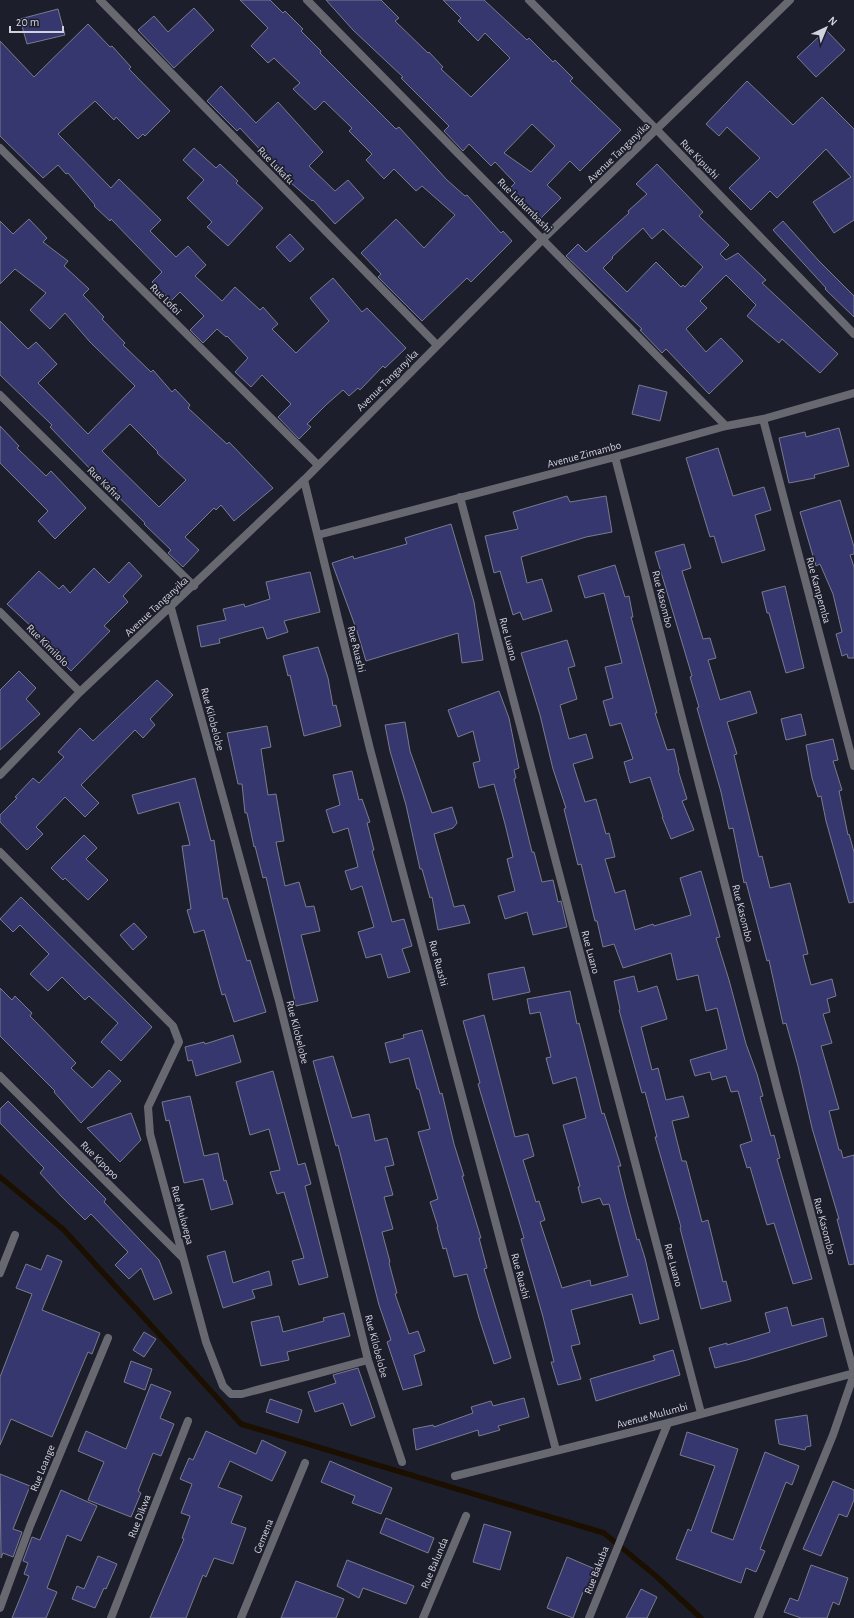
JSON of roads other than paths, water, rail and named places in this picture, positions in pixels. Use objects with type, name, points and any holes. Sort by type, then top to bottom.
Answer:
[{"type":"street","name":"Rue Lukafu","points":[[100,0],[437,345]]},
{"type":"street","name":"Rue Lubumbashi","points":[[307,0],[726,426]]},
{"type":"street","name":"Rue Kipushi","points":[[529,0],[854,334]]},
{"type":"street","name":"Avenue Tanganyika","points":[[0,775],[80,692],[171,608],[304,480],[543,239],[790,0]]},
{"type":"street","name":"Rue Lofoï","points":[[0,148],[318,465]]},
{"type":"street","name":"Avenue Zimambo","points":[[318,535],[460,496],[615,457],[726,426],[763,419],[854,393]]},
{"type":"street","name":"Rue Kafira","points":[[0,395],[194,586]]},
{"type":"street","name":"Rue Kampemba","points":[[763,419],[854,766]]},
{"type":"street","name":"Rue Kasombo","points":[[615,457],[778,1092],[854,1373]]},
{"type":"street","name":"Rue Ruashi","points":[[304,480],[370,749],[556,1450]]},
{"type":"street","name":"Rue Luano","points":[[460,496],[701,1413]]},
{"type":"street","name":"Rue Kilobelobe","points":[[171,608],[279,1001],[368,1360],[402,1462]]},
{"type":"street","name":"Rue Kimilolo","points":[[0,612],[80,692]]},
{"type":"street","name":"Rue Mukwepa","points":[[0,852],[173,1026],[178,1042],[148,1107],[150,1134],[216,1372],[223,1386],[230,1394],[242,1394],[368,1360]]},
{"type":"street","name":"Rue Kipopo","points":[[0,1076],[184,1259]]},
{"type":"street","points":[[0,1273],[15,1235]]},
{"type":"street","name":"Rue Loange","points":[[0,1608],[33,1519],[108,1338]]},
{"type":"street","name":"Avenue Mulumbi","points":[[455,1476],[668,1423],[854,1373]]},
{"type":"street","points":[[758,1618],[833,1436],[854,1373]]},
{"type":"street","name":"Rue Dikwa","points":[[111,1618],[188,1421]]},
{"type":"street","name":"Rue Bakuba","points":[[589,1618],[668,1423]]},
{"type":"street","name":"Gemena","points":[[241,1618],[305,1463]]},
{"type":"street","name":"Rue Balunda","points":[[423,1618],[466,1516]]},
{"type":"waterway","points":[[0,1177],[64,1230],[241,1424],[604,1533],[656,1576],[701,1618]]}]
